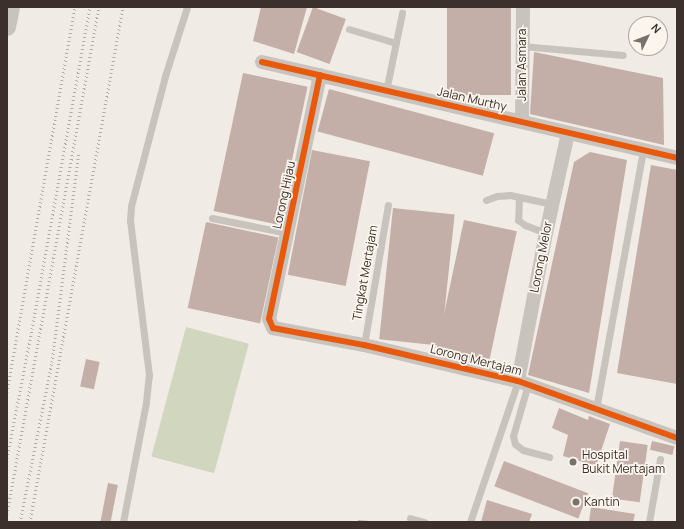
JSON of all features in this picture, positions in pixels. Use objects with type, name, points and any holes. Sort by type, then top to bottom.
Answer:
[{"type":"street","points":[[7,27],[11,7]]},
{"type":"street","name":"Jalan Asmara","points":[[522,122],[523,7]]},
{"type":"street","name":"Jalan Murthy","points":[[262,62],[677,158]]},
{"type":"street","name":"Lorong Hijau","points":[[269,319],[320,75]]},
{"type":"street","name":"Lorong Melor","points":[[523,383],[546,233],[568,133]]},
{"type":"street","name":"Lorong Mertajam","points":[[269,319],[273,328],[364,345],[523,383],[677,438]]},
{"type":"lane","points":[[123,522],[146,402],[149,374],[130,221],[131,206],[165,76],[188,7]]},
{"type":"lane","points":[[386,91],[402,13]]},
{"type":"lane","points":[[349,29],[396,43]]},
{"type":"lane","points":[[522,46],[623,55]]},
{"type":"lane","points":[[596,409],[643,150]]},
{"type":"lane","points":[[486,200],[510,195],[552,204]]},
{"type":"lane","points":[[519,197],[518,220],[525,226],[546,233]]},
{"type":"lane","name":"Tingkat Mertajam","points":[[364,345],[388,205]]},
{"type":"lane","points":[[212,218],[287,233]]},
{"type":"lane","points":[[523,383],[513,436],[515,444],[523,450],[549,458]]},
{"type":"lane","points":[[470,522],[523,383]]},
{"type":"lane","points":[[649,522],[660,459]]},
{"type":"lane","points":[[410,518],[424,522]]},
{"type":"green space","points":[[186,327],[249,344],[214,473],[151,456]]},
{"type":"building","points":[[261,7],[307,7],[294,54],[253,41]]},
{"type":"building","points":[[313,7],[346,19],[329,64],[297,52]]},
{"type":"building","points":[[447,7],[511,7],[511,95],[447,95]]},
{"type":"building","points":[[534,52],[663,78],[664,145],[530,114]]},
{"type":"building","points":[[243,73],[308,87],[278,225],[214,211]]},
{"type":"building","points":[[329,89],[494,133],[483,176],[318,132]]},
{"type":"building","points":[[312,150],[370,161],[346,286],[288,275]]},
{"type":"building","points":[[590,152],[627,160],[589,393],[528,375],[574,162]]},
{"type":"building","points":[[651,165],[677,170],[677,384],[617,373]]},
{"type":"building","points":[[393,208],[455,214],[441,346],[379,339]]},
{"type":"building","points":[[464,220],[517,231],[489,364],[436,353]]},
{"type":"building","points":[[206,222],[278,237],[260,323],[188,308]]},
{"type":"building","points":[[86,359],[100,362],[94,389],[80,386]]},
{"type":"building","points":[[559,408],[588,420],[589,416],[610,424],[596,466],[563,456],[568,435],[552,428]]},
{"type":"building","points":[[620,441],[648,445],[640,502],[612,498]]},
{"type":"building","points":[[652,441],[674,446],[672,455],[650,450]]},
{"type":"building","points":[[504,461],[588,493],[578,518],[494,486]]},
{"type":"building","points":[[108,483],[118,485],[111,522],[100,522]]},
{"type":"building","points":[[487,500],[532,514],[529,522],[481,522]]},
{"type":"building","points":[[591,507],[635,514],[633,522],[589,522]]},
{"type":"building","points":[[358,520],[370,521],[370,522],[358,522]]},
{"type":"railway","points":[[7,392],[75,7]]},
{"type":"railway","points":[[7,458],[32,329],[90,7]]},
{"type":"railway","points":[[7,514],[99,7]]},
{"type":"railway","points":[[30,522],[123,7]]},
{"type":"railway","points":[[20,522],[52,362],[79,152]]},
{"type":"cycle path","points":[[262,62],[677,158]]},
{"type":"cycle path","points":[[320,75],[269,319],[273,328],[364,345],[518,381],[677,438]]},
{"type":"place","name":"Hospital Bukit Mertajam","points":[[573,462]]},
{"type":"place","name":"Kantin","points":[[576,502]]}]
